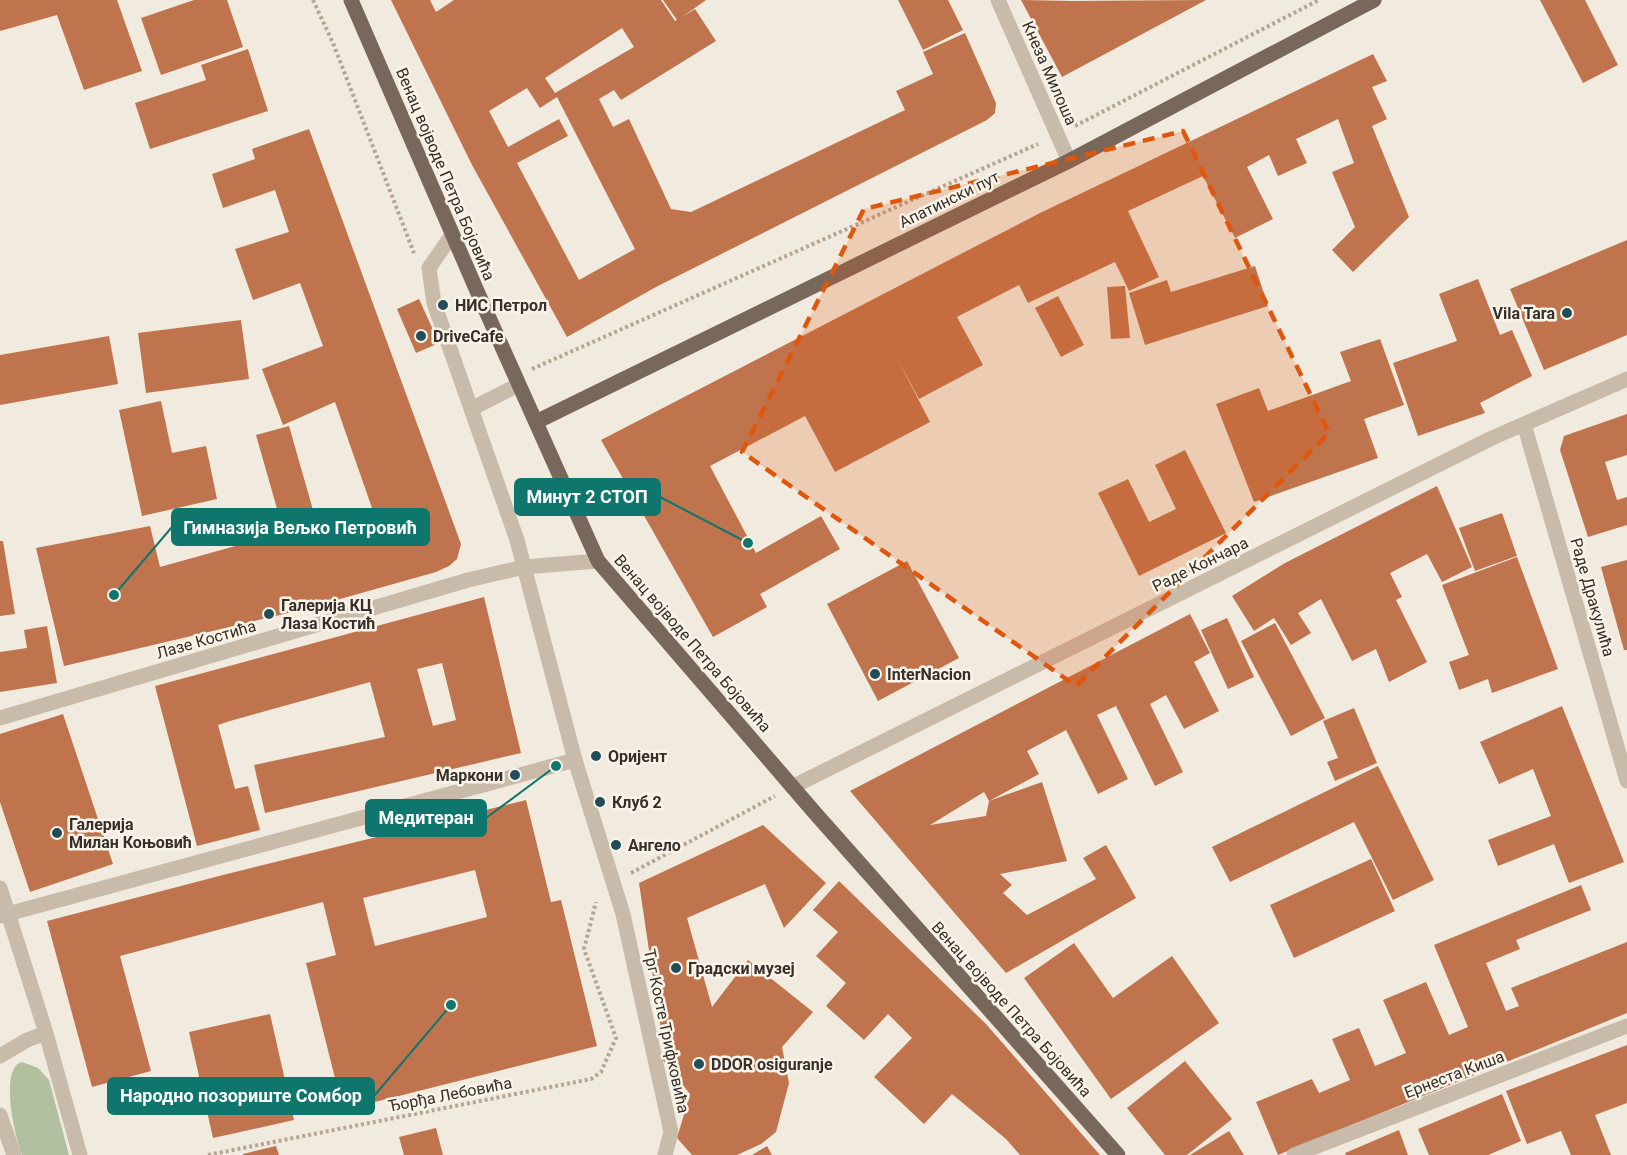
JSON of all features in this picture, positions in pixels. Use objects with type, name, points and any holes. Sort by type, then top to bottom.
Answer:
[{"type":"main road","name":"Венац војводе Петра Бојовића","points":[[351,0],[516,381],[598,561],[792,787],[1118,1155]]},
{"type":"main road","name":"Апатински пут","points":[[536,422],[1069,161],[1374,0]]},
{"type":"street","name":"Кнеза Милоша","points":[[998,0],[1069,161]]},
{"type":"street","name":"Трг Косте Трифковића","points":[[452,235],[429,268],[434,303],[524,567],[575,760],[624,915],[670,1132],[664,1155]]},
{"type":"street","name":"Раде Кончара","points":[[792,787],[1524,424],[1627,379]]},
{"type":"street","points":[[471,409],[516,381]]},
{"type":"street","name":"Раде Дракулића","points":[[1524,424],[1627,781]]},
{"type":"street","name":"Лазе Костића","points":[[0,718],[468,580],[524,567],[598,561]]},
{"type":"street","points":[[5,915],[575,760]]},
{"type":"street","points":[[0,888],[5,915],[46,1033],[80,1155]]},
{"type":"street","name":"Ернеста Киша","points":[[1294,1155],[1627,1026]]},
{"type":"street","points":[[0,1056],[20,1043],[46,1033]]},
{"type":"street","points":[[0,1115],[14,1155]]},
{"type":"path","points":[[313,0],[333,43],[417,260]]},
{"type":"path","points":[[516,381],[1058,135],[1318,0]]},
{"type":"path","points":[[614,883],[792,787]]},
{"type":"path","name":"Ђорђа Лебовића","points":[[208,1155],[591,1079],[601,1072],[616,1038],[584,949],[597,899],[614,883]]},
{"type":"highlighted area","points":[[1183,131],[1329,433],[1076,686],[742,452],[864,209]]},
{"type":"green space","points":[[22,1062],[38,1068],[49,1080],[69,1155],[22,1155],[12,1117],[10,1088],[11,1075],[15,1066]]},
{"type":"building","points":[[0,0],[117,0],[142,71],[84,90],[57,15],[0,31]]},
{"type":"building","points":[[194,0],[227,0],[243,47],[161,75],[141,18]]},
{"type":"building","points":[[391,0],[430,0],[436,12],[454,0],[661,0],[675,21],[677,20],[663,0],[706,0],[682,17],[695,9],[716,41],[621,100],[614,90],[599,99],[613,127],[629,119],[671,209],[691,212],[905,110],[896,91],[933,74],[923,52],[965,33],[996,103],[995,113],[987,120],[656,287],[567,337],[472,165]],"holes":[[[622,28],[634,47],[555,93],[545,78]],[[527,88],[540,108],[557,97],[635,249],[579,280],[517,163],[568,136],[559,119],[508,147],[489,111]]]},
{"type":"building","points":[[898,0],[948,0],[963,30],[923,50]]},
{"type":"building","points":[[1021,0],[1073,1],[1206,0],[1062,77]]},
{"type":"building","points":[[1540,0],[1585,0],[1618,65],[1583,83]]},
{"type":"building","points":[[248,49],[268,111],[150,149],[135,103],[206,80],[201,65]]},
{"type":"building","points":[[1373,54],[1387,81],[1372,87],[1387,119],[1372,126],[1409,217],[1353,272],[1332,250],[1355,227],[1332,172],[1354,163],[1338,119],[1296,139],[1307,163],[1278,176],[1269,155],[1247,167],[1273,219],[1235,238],[1203,176],[1128,211],[1159,277],[1129,291],[1115,262],[1028,303],[1019,285],[957,317],[983,365],[919,399],[897,358],[930,422],[835,472],[805,416],[710,466],[756,553],[821,516],[840,549],[760,594],[767,607],[713,637],[601,440],[1040,213]]},
{"type":"building","points":[[309,129],[461,544],[457,559],[436,572],[301,610],[64,666],[36,548],[150,526],[160,567],[372,508],[335,402],[283,425],[262,369],[323,346],[300,283],[253,300],[235,249],[289,232],[275,190],[223,208],[212,174],[255,159],[252,149]]},
{"type":"building","name":"Vila Tara","points":[[1627,240],[1627,335],[1544,370],[1510,289]]},
{"type":"building","points":[[1255,266],[1268,306],[1145,345],[1129,293],[1167,280],[1171,292]]},
{"type":"building","points":[[1478,279],[1500,335],[1512,330],[1532,376],[1480,403],[1485,413],[1418,436],[1393,363],[1457,341],[1439,294]]},
{"type":"building","points":[[1125,286],[1130,338],[1111,339],[1107,287]]},
{"type":"building","points":[[1058,296],[1084,345],[1061,357],[1035,308]]},
{"type":"building","points":[[419,299],[439,343],[416,353],[397,309]]},
{"type":"building","points":[[241,320],[249,379],[146,393],[138,333]]},
{"type":"building","points":[[109,336],[118,384],[0,405],[0,355]]},
{"type":"building","points":[[1380,339],[1404,405],[1364,419],[1378,458],[1254,502],[1216,404],[1259,388],[1268,411],[1351,381],[1340,352]]},
{"type":"building","points":[[161,401],[172,453],[206,446],[217,499],[142,516],[119,410]]},
{"type":"building","points":[[1627,414],[1627,455],[1605,462],[1617,500],[1627,497],[1627,525],[1588,537],[1560,450],[1564,436]]},
{"type":"building","points":[[289,426],[315,517],[282,526],[256,435]]},
{"type":"building","points":[[1185,450],[1226,533],[1139,576],[1098,493],[1128,479],[1149,522],[1176,509],[1155,465]]},
{"type":"building","points":[[1437,486],[1472,567],[1442,582],[1427,554],[1390,573],[1402,597],[1396,600],[1427,662],[1389,682],[1376,649],[1352,661],[1321,599],[1298,613],[1311,633],[1291,645],[1274,618],[1254,631],[1232,596],[1285,563]]},
{"type":"building","points":[[1502,513],[1517,556],[1475,571],[1459,528]]},
{"type":"building","points":[[0,541],[3,541],[15,614],[0,616]]},
{"type":"building","points":[[1517,557],[1558,669],[1492,693],[1488,679],[1459,690],[1449,662],[1469,655],[1442,585]]},
{"type":"building","points":[[1627,560],[1627,650],[1624,650],[1601,567]]},
{"type":"building","points":[[907,561],[959,658],[878,701],[827,604]]},
{"type":"building","points":[[484,597],[521,753],[265,813],[254,765],[385,737],[370,682],[230,721],[218,725],[235,789],[248,786],[260,830],[197,846],[155,686]],"holes":[[[442,663],[456,720],[433,726],[417,669]]]},
{"type":"building","points":[[1190,614],[1210,653],[1194,662],[1219,711],[1184,729],[1166,695],[1150,704],[1183,772],[1155,786],[1116,706],[1097,715],[1128,779],[1098,794],[1066,730],[1027,751],[1039,774],[989,801],[1042,782],[1067,861],[1000,874],[1012,885],[1003,893],[1027,915],[1096,879],[1083,858],[1106,845],[1136,898],[1006,973],[850,791]],"holes":[[[984,792],[989,801],[986,816],[930,825]]]},
{"type":"building","points":[[1227,618],[1254,677],[1228,689],[1201,630]]},
{"type":"building","points":[[1275,623],[1325,718],[1291,736],[1241,641]]},
{"type":"building","points":[[47,626],[57,683],[0,692],[0,652],[27,648],[24,630]]},
{"type":"building","points":[[1562,706],[1624,862],[1569,883],[1554,844],[1498,866],[1488,840],[1551,816],[1533,769],[1499,784],[1480,742]]},
{"type":"building","points":[[1354,708],[1377,763],[1335,781],[1327,762],[1338,758],[1323,721]]},
{"type":"building","name":"Галерија Милан Коњовић","points":[[63,714],[113,864],[30,892],[0,802],[0,734]]},
{"type":"building","points":[[1378,766],[1434,880],[1393,900],[1354,822],[1230,882],[1212,847]]},
{"type":"building","points":[[526,800],[551,902],[561,900],[597,1046],[343,1110],[306,963],[336,955],[323,902],[120,956],[151,1071],[92,1087],[47,921]],"holes":[[[475,870],[487,917],[375,946],[363,898]]]},
{"type":"building","points":[[763,825],[826,883],[784,928],[765,884],[687,918],[712,1007],[748,960],[813,1012],[782,1047],[789,1083],[776,1132],[761,1144],[737,1155],[692,1155],[677,1138],[690,1094],[662,1059],[664,1051],[639,883]]},
{"type":"building","points":[[1371,859],[1395,911],[1294,958],[1270,905]]},
{"type":"building","points":[[839,881],[986,1024],[1100,1155],[1020,1155],[1006,1139],[952,1094],[924,1124],[874,1077],[912,1038],[888,1014],[864,1040],[826,1006],[846,983],[816,956],[838,932],[813,910]]},
{"type":"building","points":[[1581,885],[1591,910],[1516,940],[1520,949],[1486,963],[1506,1011],[1519,1006],[1511,988],[1627,942],[1627,1013],[1278,1155],[1256,1102],[1312,1079],[1319,1093],[1350,1080],[1332,1039],[1359,1028],[1375,1066],[1406,1053],[1383,1000],[1426,982],[1449,1035],[1468,1027],[1434,945]]},
{"type":"building","points":[[1074,943],[1113,998],[1172,956],[1219,1023],[1111,1099],[1024,978]]},
{"type":"building","points":[[270,1014],[294,1120],[213,1138],[189,1032]]},
{"type":"building","points":[[1627,1045],[1627,1103],[1595,1115],[1611,1155],[1571,1155],[1561,1131],[1527,1144],[1506,1091]]},
{"type":"building","points":[[1185,1061],[1232,1119],[1187,1155],[1165,1155],[1127,1108]]},
{"type":"building","points":[[1502,1094],[1521,1141],[1488,1155],[1429,1155],[1418,1129]]},
{"type":"building","points":[[436,1128],[443,1155],[404,1155],[399,1137]]},
{"type":"building","points":[[1399,1130],[1408,1155],[1346,1155],[1345,1153]]},
{"type":"building","points":[[1229,1131],[1244,1155],[1190,1155]]},
{"type":"building","points":[[276,1146],[279,1155],[243,1155],[243,1154]]},
{"type":"building","points":[[767,1146],[772,1155],[752,1155]]},
{"type":"place","name":"НИС Петрол","points":[[443,305]]},
{"type":"place","name":"Vila Tara","points":[[1567,313]]},
{"type":"place","name":"DriveCafe","points":[[421,336]]},
{"type":"place","name":"Минут 2 СТОП","points":[[748,543]]},
{"type":"place","name":"Гимназија Вељко Петровић","points":[[114,595]]},
{"type":"place","name":"Галерија КЦ Лаза Костић","points":[[269,614]]},
{"type":"place","name":"InterNacion","points":[[875,674]]},
{"type":"place","name":"Оријент","points":[[596,756]]},
{"type":"place","name":"Медитеран","points":[[556,766]]},
{"type":"place","name":"Маркони","points":[[515,775]]},
{"type":"place","name":"Клуб 2","points":[[600,802]]},
{"type":"place","name":"Галерија Милан Коњовић","points":[[57,833]]},
{"type":"place","name":"Ангело","points":[[616,845]]},
{"type":"place","name":"Градски музеј","points":[[676,968]]},
{"type":"place","name":"Народно позориште Сомбор","points":[[451,1005]]},
{"type":"place","name":"DDOR osiguranje","points":[[699,1064]]}]
